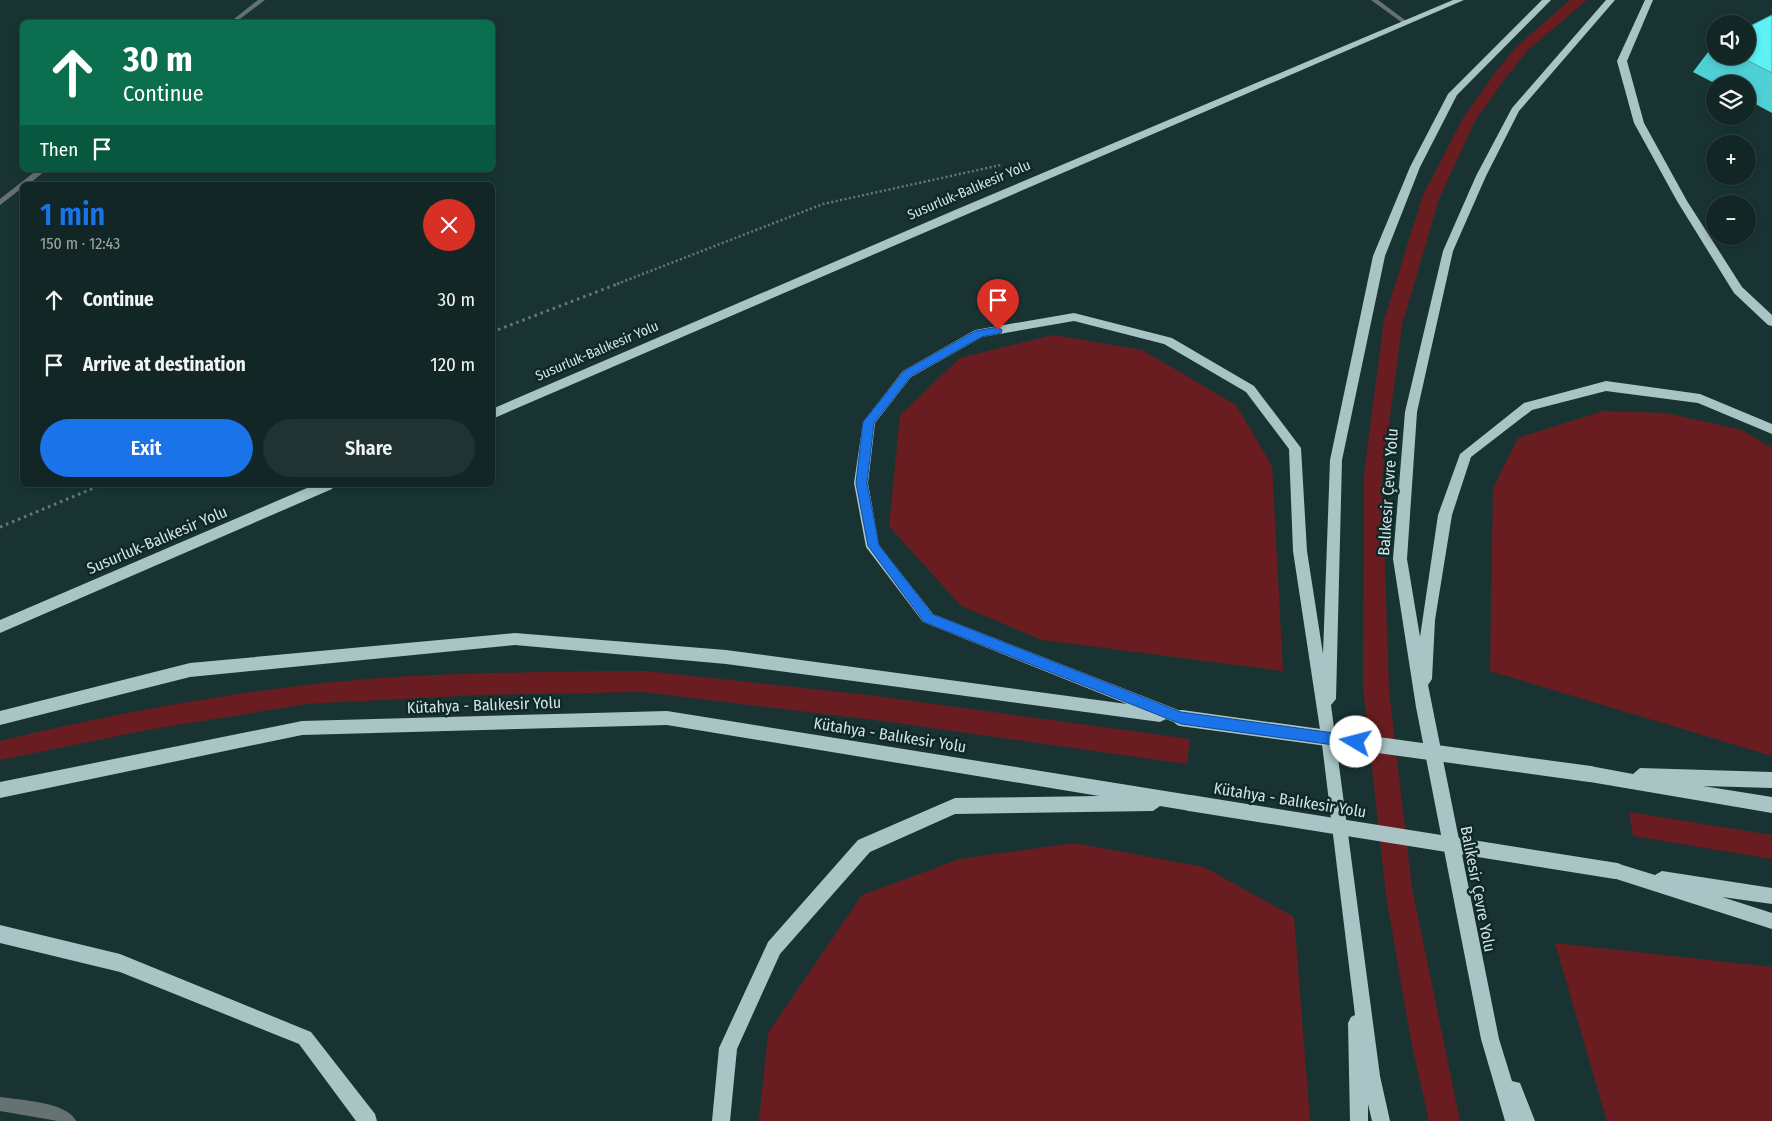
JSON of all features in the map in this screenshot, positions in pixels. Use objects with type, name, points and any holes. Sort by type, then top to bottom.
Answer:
[{"type":"highway","name":"Susurluk-Balıkesir Yolu","points":[[495,413],[959,212],[1460,0]]},
{"type":"highway","points":[[1328,734],[1336,460],[1379,256],[1415,167],[1453,94],[1547,0]]},
{"type":"highway","name":"Balıkesir Çevre Yolu","points":[[1514,1121],[1490,1039],[1424,707],[1400,559],[1411,412],[1448,251],[1480,176],[1515,110],[1611,0]]},
{"type":"highway","points":[[1649,0],[1622,61],[1639,122],[1682,200],[1738,290],[1772,322]]},
{"type":"highway","points":[[1181,718],[928,618],[873,546],[862,483],[869,422],[908,374],[979,334],[1074,318],[1168,341],[1250,389],[1295,448],[1300,551],[1328,734],[1371,1076],[1381,1121]]},
{"type":"highway","points":[[1424,707],[1428,620],[1445,515],[1466,454],[1528,406],[1606,386],[1700,399],[1772,429]]},
{"type":"highway","name":"Susurluk-Balıkesir Yolu","points":[[0,627],[322,487]]},
{"type":"highway","points":[[0,718],[190,670],[515,639],[726,657],[1590,774],[1772,805]]},
{"type":"highway","name":"Kütahya - Balıkesir Yolu","points":[[0,790],[302,728],[667,718],[1772,896]]},
{"type":"highway","points":[[1590,774],[1772,780]]},
{"type":"highway","points":[[721,1121],[728,1048],[774,948],[864,846],[955,806],[1190,803]]},
{"type":"highway","points":[[1616,871],[1772,921]]},
{"type":"highway","points":[[0,934],[120,963],[305,1038],[368,1121]]},
{"type":"highway","points":[[1354,945],[1359,1121]]},
{"type":"highway","points":[[1490,1039],[1526,1121]]},
{"type":"street","points":[[236,20],[262,0]]},
{"type":"street","points":[[1374,0],[1406,23]]},
{"type":"street","points":[[27,182],[39,172]]},
{"type":"street","points":[[0,203],[20,187]]},
{"type":"street","points":[[0,1104],[60,1114],[69,1121]]},
{"type":"path","points":[[495,331],[823,204],[1005,164]]},
{"type":"path","points":[[0,527],[96,487]]},
{"type":"shaded area","points":[[1570,0],[1587,0],[1528,50],[1506,77],[1475,121],[1439,199],[1402,325],[1382,478],[1389,691],[1412,888],[1460,1121],[1429,1121],[1412,1046],[1386,895],[1363,687],[1364,474],[1384,320],[1423,195],[1463,118],[1495,73],[1517,46]]},
{"type":"shaded area","points":[[1053,335],[1142,350],[1236,405],[1272,466],[1283,671],[1042,640],[961,606],[889,526],[900,415],[960,358]]},
{"type":"shaded area","points":[[1603,411],[1666,413],[1742,430],[1772,448],[1772,756],[1490,671],[1493,488],[1518,438]]},
{"type":"shaded area","points":[[646,671],[876,696],[1190,739],[1187,764],[882,721],[643,692],[479,695],[306,704],[147,730],[0,760],[0,741],[148,709],[223,696],[341,681],[428,675]]},
{"type":"shaded area","points":[[1629,812],[1772,835],[1772,859],[1633,836]]},
{"type":"shaded area","points":[[1074,843],[1204,867],[1294,917],[1310,1121],[759,1121],[768,1033],[862,895],[960,859]]},
{"type":"shaded area","points":[[1555,943],[1772,967],[1772,1121],[1607,1121]]},
{"type":"building","points":[[1772,15],[1772,73],[1756,65],[1756,23]]},
{"type":"route","points":[[998,330],[979,334],[908,374],[869,422],[862,483],[873,546],[928,618],[1181,718],[1356,742]]}]
